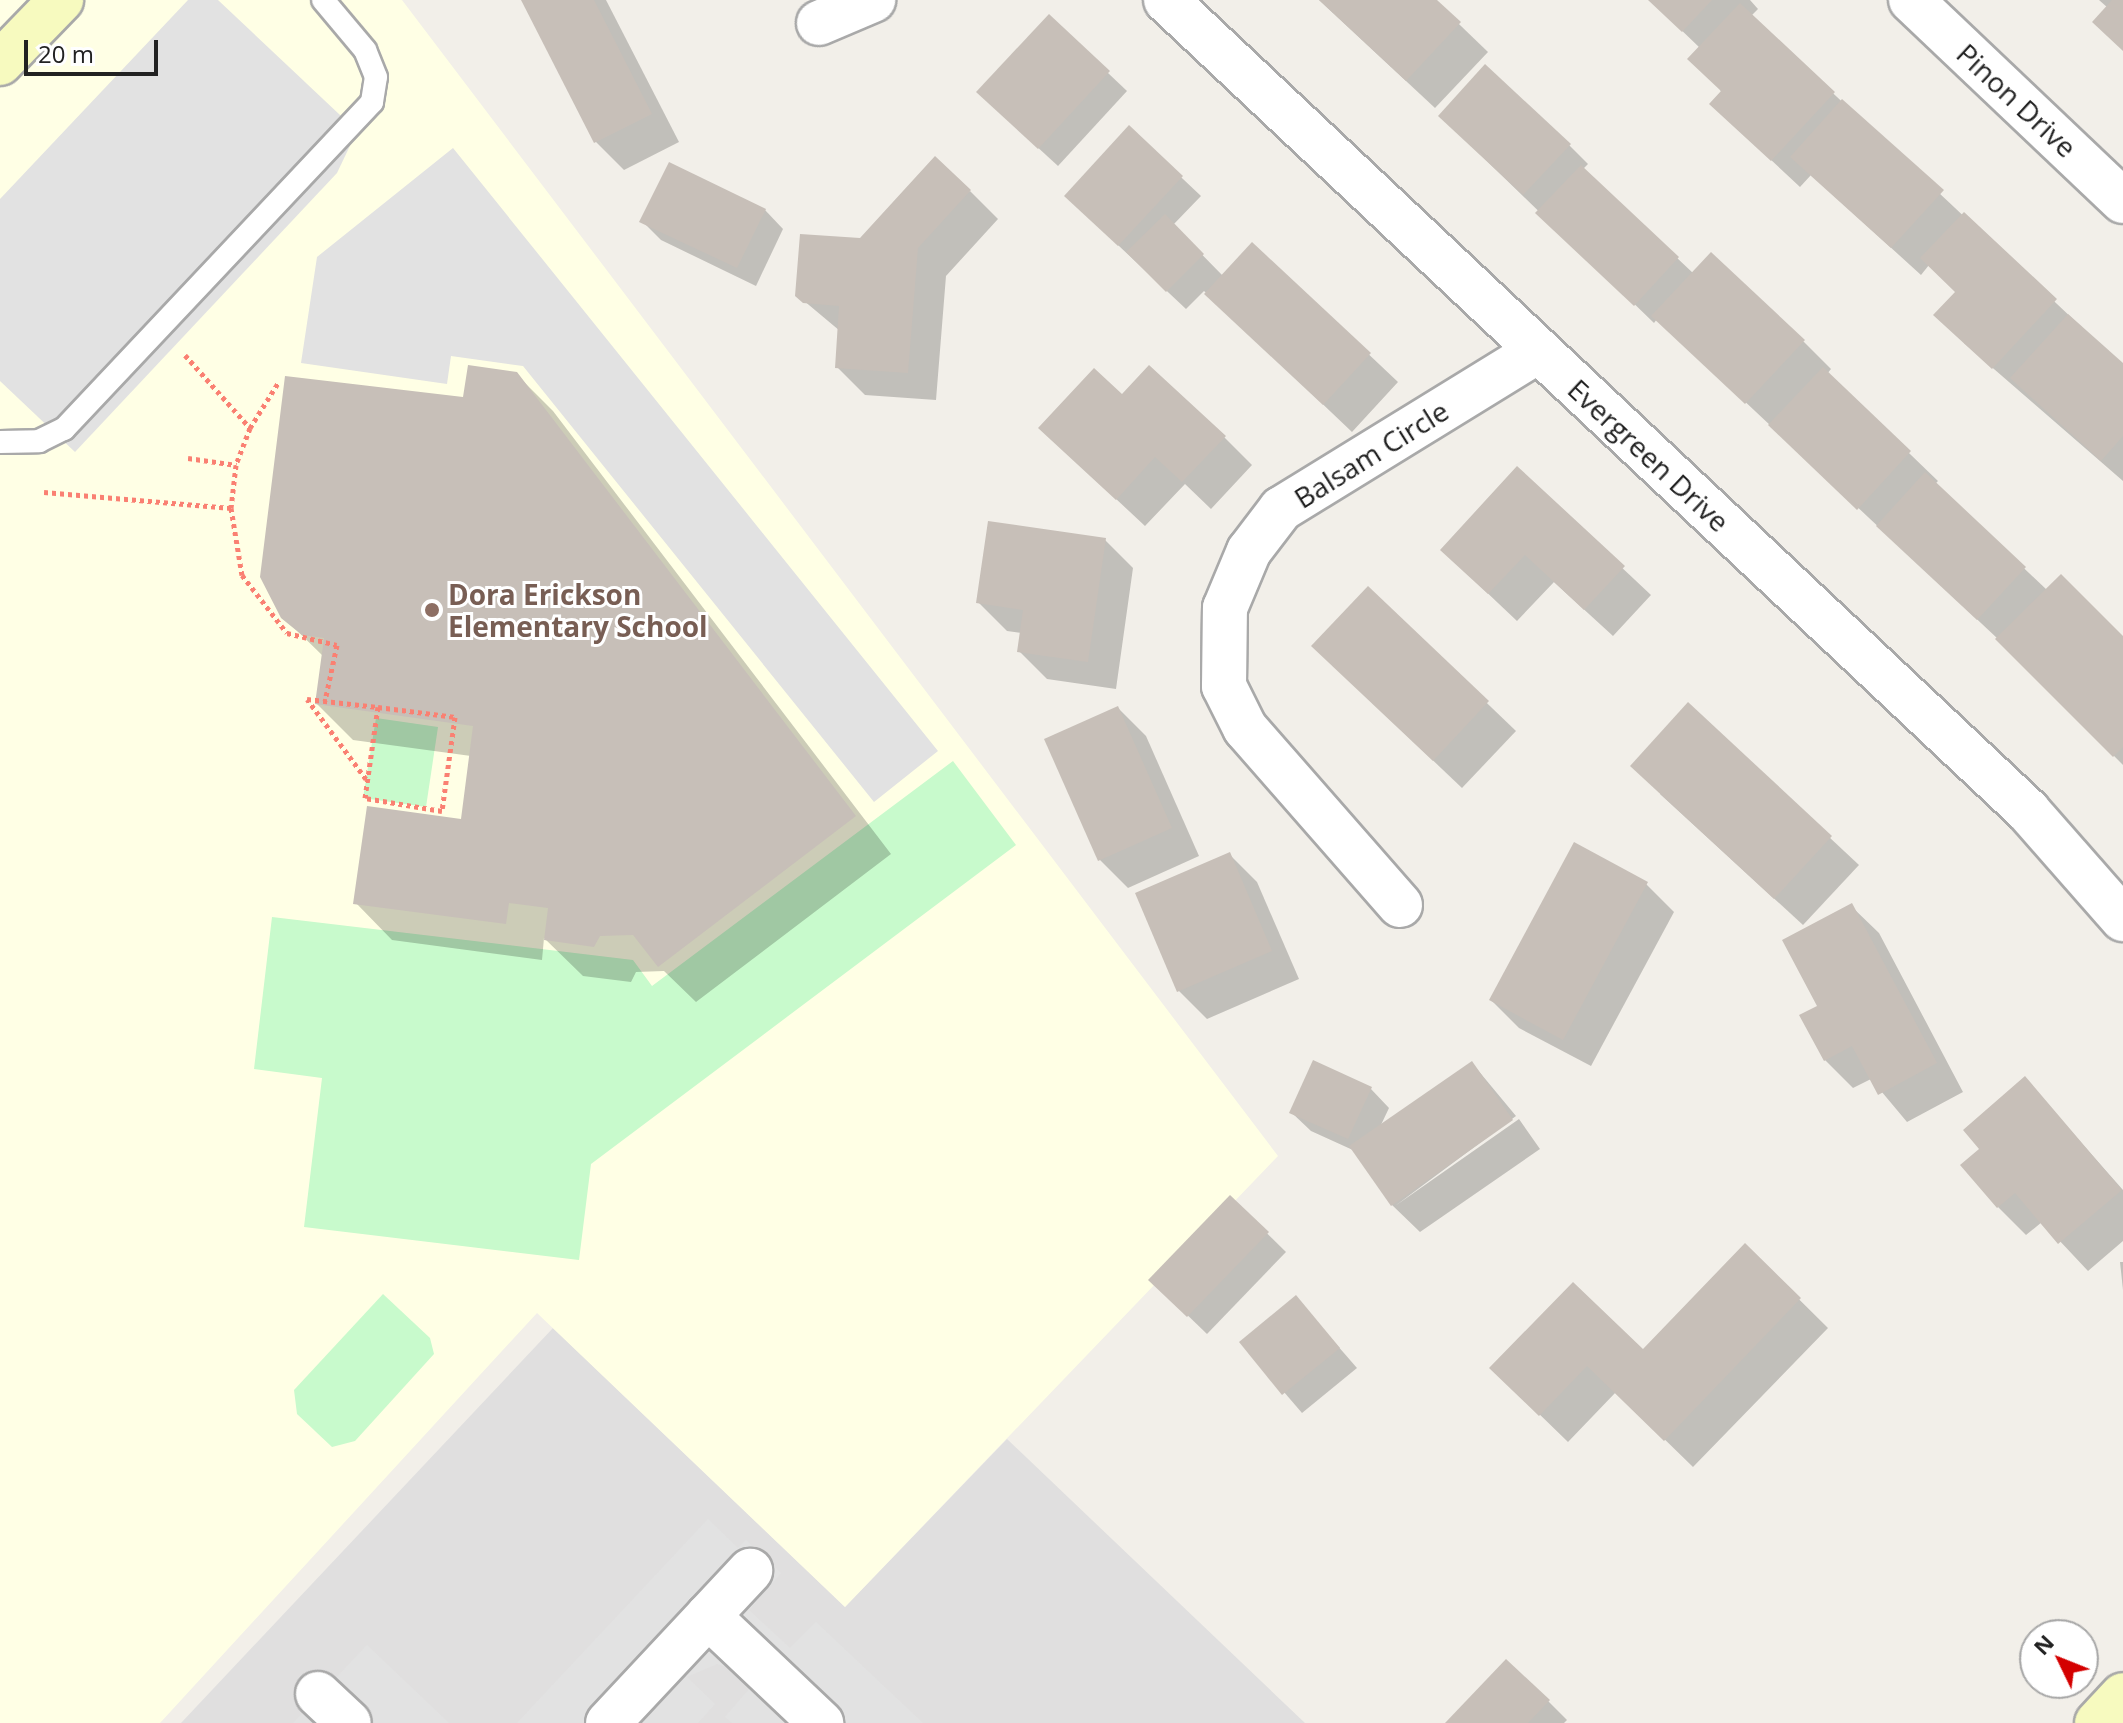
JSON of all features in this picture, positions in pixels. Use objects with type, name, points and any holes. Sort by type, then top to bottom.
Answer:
[{"type":"street","points":[[0,63],[61,0]]},
{"type":"street","points":[[819,23],[873,0]]},
{"type":"street","name":"Evergreen Drive","points":[[1166,0],[2028,811],[2121,910]]},
{"type":"street","name":"Pinon Drive","points":[[1911,0],[2123,201]]},
{"type":"street","name":"Balsam Circle","points":[[1400,905],[1245,728],[1224,686],[1225,608],[1249,551],[1281,509],[1538,351]]},
{"type":"street","points":[[608,1723],[750,1571]]},
{"type":"street","points":[[708,1616],[821,1723]]},
{"type":"street","points":[[2097,1723],[2123,1695]]},
{"type":"lane","points":[[0,442],[39,441],[64,429],[372,102],[376,77],[365,50],[323,0]]},
{"type":"path","points":[[185,355],[250,428]]},
{"type":"path","points":[[278,383],[250,428],[236,465],[231,508],[242,575],[287,633],[337,645],[325,701]]},
{"type":"path","points":[[188,458],[236,465]]},
{"type":"path","points":[[44,492],[231,508]]},
{"type":"path","points":[[367,780],[307,699],[378,707],[455,717],[442,811],[365,798],[378,707]]},
{"type":"shaded area","name":"Dora Erickson Elementary School","points":[[0,0],[402,0],[1278,1156],[845,1607],[537,1313],[160,1723],[0,1723]]},
{"type":"shaded area","points":[[188,0],[218,0],[357,131],[337,173],[75,452],[0,381],[0,199]]},
{"type":"shaded area","points":[[453,148],[938,751],[874,802],[523,366],[451,356],[447,384],[301,363],[317,257]]},
{"type":"shaded area","points":[[553,1328],[845,1607],[1007,1439],[1305,1723],[181,1723]]},
{"type":"shaded area","points":[[708,1519],[738,1548],[746,1540],[781,1573],[749,1610],[790,1648],[816,1622],[923,1723],[732,1723],[725,1717],[750,1688],[730,1668],[717,1664],[687,1677],[715,1704],[698,1723],[517,1723]]},
{"type":"shaded area","points":[[367,1645],[449,1723],[293,1723]]},
{"type":"green space","points":[[376,718],[438,727],[426,807],[363,798]]},
{"type":"green space","points":[[953,761],[1016,845],[591,1164],[579,1260],[304,1227],[322,1078],[254,1069],[272,917],[633,960],[652,986]]},
{"type":"green space","points":[[383,1294],[430,1338],[434,1354],[355,1441],[332,1447],[297,1414],[294,1390]]},
{"type":"building","points":[[521,0],[594,0],[652,114],[594,143]]},
{"type":"building","points":[[1319,0],[1437,0],[1461,22],[1406,81]]},
{"type":"building","points":[[1648,0],[1712,0],[1682,32]]},
{"type":"building","points":[[2112,0],[2123,0],[2123,51],[2092,22]]},
{"type":"building","points":[[1740,3],[1835,92],[1771,161],[1709,104],[1721,91],[1687,59]]},
{"type":"building","points":[[1049,14],[1110,71],[1038,149],[976,92]]},
{"type":"building","points":[[1485,64],[1571,144],[1523,195],[1438,116]]},
{"type":"building","points":[[1842,99],[1944,190],[1891,248],[1790,157]]},
{"type":"building","points":[[1129,125],[1183,176],[1118,246],[1064,196]]},
{"type":"building","points":[[935,156],[971,190],[918,248],[908,373],[835,368],[839,306],[803,303],[795,296],[800,234],[860,238]]},
{"type":"building","points":[[669,162],[766,209],[737,268],[639,222]]},
{"type":"building","points":[[1581,165],[1679,257],[1634,306],[1535,213]]},
{"type":"building","points":[[1964,212],[2057,299],[1992,369],[1933,315],[1955,292],[1920,258]]},
{"type":"building","points":[[1165,214],[1204,254],[1166,292],[1126,252]]},
{"type":"building","points":[[1252,242],[1371,353],[1323,405],[1204,294]]},
{"type":"building","points":[[1711,252],[1805,340],[1745,404],[1651,316]]},
{"type":"building","points":[[2068,314],[2123,363],[2123,436],[2101,461],[2010,378]]},
{"type":"building","points":[[468,365],[517,372],[856,816],[658,967],[633,935],[600,936],[594,947],[544,940],[548,908],[509,903],[506,924],[353,904],[367,806],[461,819],[473,726],[315,704],[324,638],[302,635],[281,618],[260,577],[285,376],[463,397]]},
{"type":"building","points":[[1149,365],[1226,436],[1182,482],[1155,457],[1116,500],[1038,428],[1094,368],[1122,394]]},
{"type":"building","points":[[1823,367],[1911,451],[1857,510],[1768,425]]},
{"type":"building","points":[[1517,466],[1625,566],[1584,610],[1525,555],[1488,594],[1440,550]]},
{"type":"building","points":[[1925,472],[2026,567],[1977,620],[1876,526]]},
{"type":"building","points":[[988,521],[1106,538],[1088,662],[1017,652],[1023,610],[976,603]]},
{"type":"building","points":[[2061,574],[2123,636],[2123,747],[2113,757],[1995,639]]},
{"type":"building","points":[[1368,586],[1489,701],[1433,761],[1311,646]]},
{"type":"building","points":[[1688,702],[1832,836],[1774,899],[1630,766]]},
{"type":"building","points":[[1118,706],[1172,828],[1098,861],[1044,739]]},
{"type":"building","points":[[1574,842],[1648,882],[1563,1040],[1489,1000]]},
{"type":"building","points":[[1230,852],[1272,951],[1177,992],[1135,893]]},
{"type":"building","points":[[1852,903],[1937,1063],[1878,1095],[1852,1046],[1824,1061],[1799,1015],[1817,1006],[1782,940]]},
{"type":"building","points":[[1313,1060],[1372,1087],[1348,1139],[1289,1113]]},
{"type":"building","points":[[1472,1061],[1513,1120],[1391,1206],[1349,1146]]},
{"type":"building","points":[[2025,1076],[2122,1190],[2058,1244],[2015,1193],[1997,1208],[1960,1165],[1979,1149],[1963,1130]]},
{"type":"building","points":[[1230,1195],[1269,1232],[1187,1317],[1148,1280]]},
{"type":"building","points":[[1745,1243],[1801,1298],[1664,1441],[1587,1366],[1539,1416],[1489,1368],[1573,1282],[1643,1349]]},
{"type":"building","points":[[1296,1295],[1340,1348],[1282,1395],[1239,1342]]},
{"type":"building","points":[[1506,1659],[1550,1700],[1528,1723],[1445,1723]]},
{"type":"place","name":"Dora Erickson Elementary School","points":[[432,610]]}]
